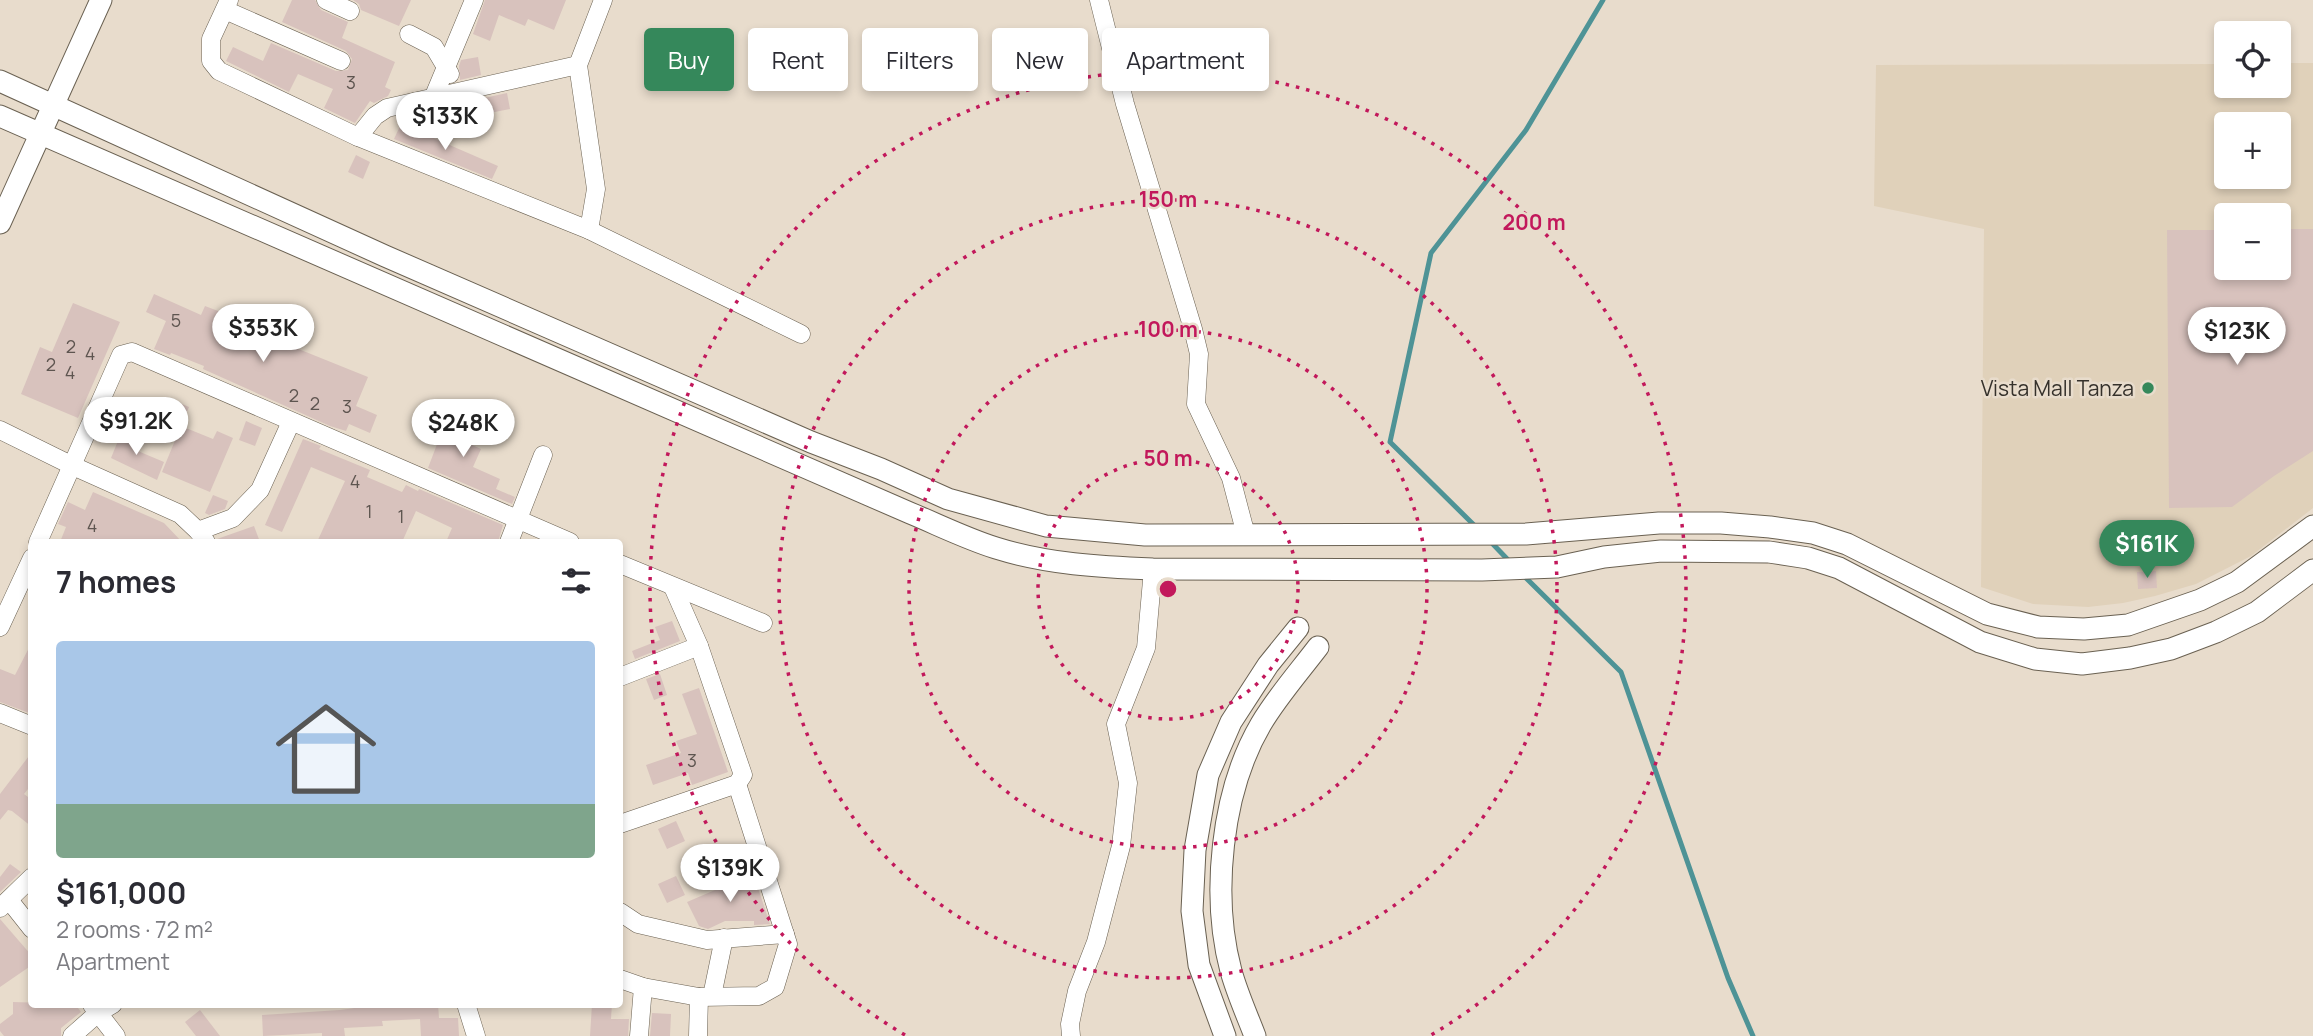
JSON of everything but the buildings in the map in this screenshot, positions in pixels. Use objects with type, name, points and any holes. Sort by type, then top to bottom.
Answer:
[{"type":"street","points":[[0,223],[101,0]]},
{"type":"street","points":[[326,0],[350,11]]},
{"type":"street","points":[[434,96],[474,0]]},
{"type":"street","points":[[1099,0],[1125,104],[1193,328],[1199,354],[1196,404],[1231,478],[1246,535]]},
{"type":"street","points":[[589,230],[596,189],[578,65],[599,1]]},
{"type":"street","points":[[341,61],[227,5],[211,39],[211,61],[214,67],[358,137],[589,230],[801,334]]},
{"type":"street","points":[[409,34],[434,47],[452,78],[465,89]]},
{"type":"street","points":[[358,137],[380,110],[578,65]]},
{"type":"street","points":[[0,81],[386,256],[811,442],[948,499],[1046,526],[1145,535],[1526,534],[1660,523],[1770,527],[1813,533],[1847,544],[1987,614],[2038,628],[2084,629],[2128,625],[2200,600],[2237,582],[2313,526]]},
{"type":"street","points":[[0,116],[872,496],[996,548],[1048,560],[1102,567],[1153,569],[1482,570],[1557,567],[1604,557],[1661,551],[1769,552],[1808,558],[1839,568],[1980,642],[2035,659],[2082,664],[2130,659],[2171,649],[2216,632],[2257,612],[2313,570]]},
{"type":"street","points":[[373,280],[386,256]]},
{"type":"street","points":[[39,539],[121,355],[127,352],[563,539]]},
{"type":"street","points":[[0,430],[180,514],[202,537],[233,518],[260,490],[291,422]]},
{"type":"street","points":[[510,539],[543,455]]},
{"type":"street","points":[[623,565],[763,623]]},
{"type":"street","points":[[0,627],[28,567]]},
{"type":"street","points":[[1071,1036],[1070,1024],[1077,991],[1096,942],[1121,846],[1128,783],[1116,724],[1146,648],[1153,569]]},
{"type":"street","points":[[623,823],[737,784],[743,775],[699,646],[673,587]]},
{"type":"street","points":[[1925,613],[1937,590]]},
{"type":"street","points":[[1225,1036],[1199,965],[1192,911],[1195,850],[1208,775],[1231,722],[1268,665],[1298,628]]},
{"type":"street","points":[[623,676],[699,646]]},
{"type":"street","points":[[1255,1036],[1231,972],[1222,919],[1220,857],[1235,783],[1260,724],[1318,647]]},
{"type":"street","points":[[0,713],[28,724]]},
{"type":"street","points":[[623,980],[643,987],[705,997],[759,996],[775,987],[788,944],[737,784]]},
{"type":"street","points":[[28,881],[5,904],[28,925]]},
{"type":"street","points":[[623,914],[638,924],[707,940],[785,934]]},
{"type":"street","points":[[698,1036],[705,997],[724,939]]},
{"type":"street","points":[[639,1036],[643,987]]},
{"type":"street","points":[[72,1036],[100,1008]]},
{"type":"street","points":[[102,1008],[116,1036]]},
{"type":"street","points":[[467,1008],[477,1036]]},
{"type":"shaded area","name":"Vista Mall Tanza","points":[[2291,63],[2313,63],[2313,508],[2251,556],[2196,584],[2155,596],[2088,607],[2033,604],[1981,587],[1984,229],[1874,206],[1876,65],[2214,64],[2214,98],[2291,98]]},
{"type":"waterway","points":[[1477,528],[1390,442],[1431,253],[1526,130],[1603,0]]},
{"type":"waterway","points":[[1489,540],[1511,563]]},
{"type":"waterway","points":[[1523,575],[1621,672],[1728,978],[1753,1036]]},
{"type":"place","name":"Vista Mall Tanza","points":[[2148,388]]}]
